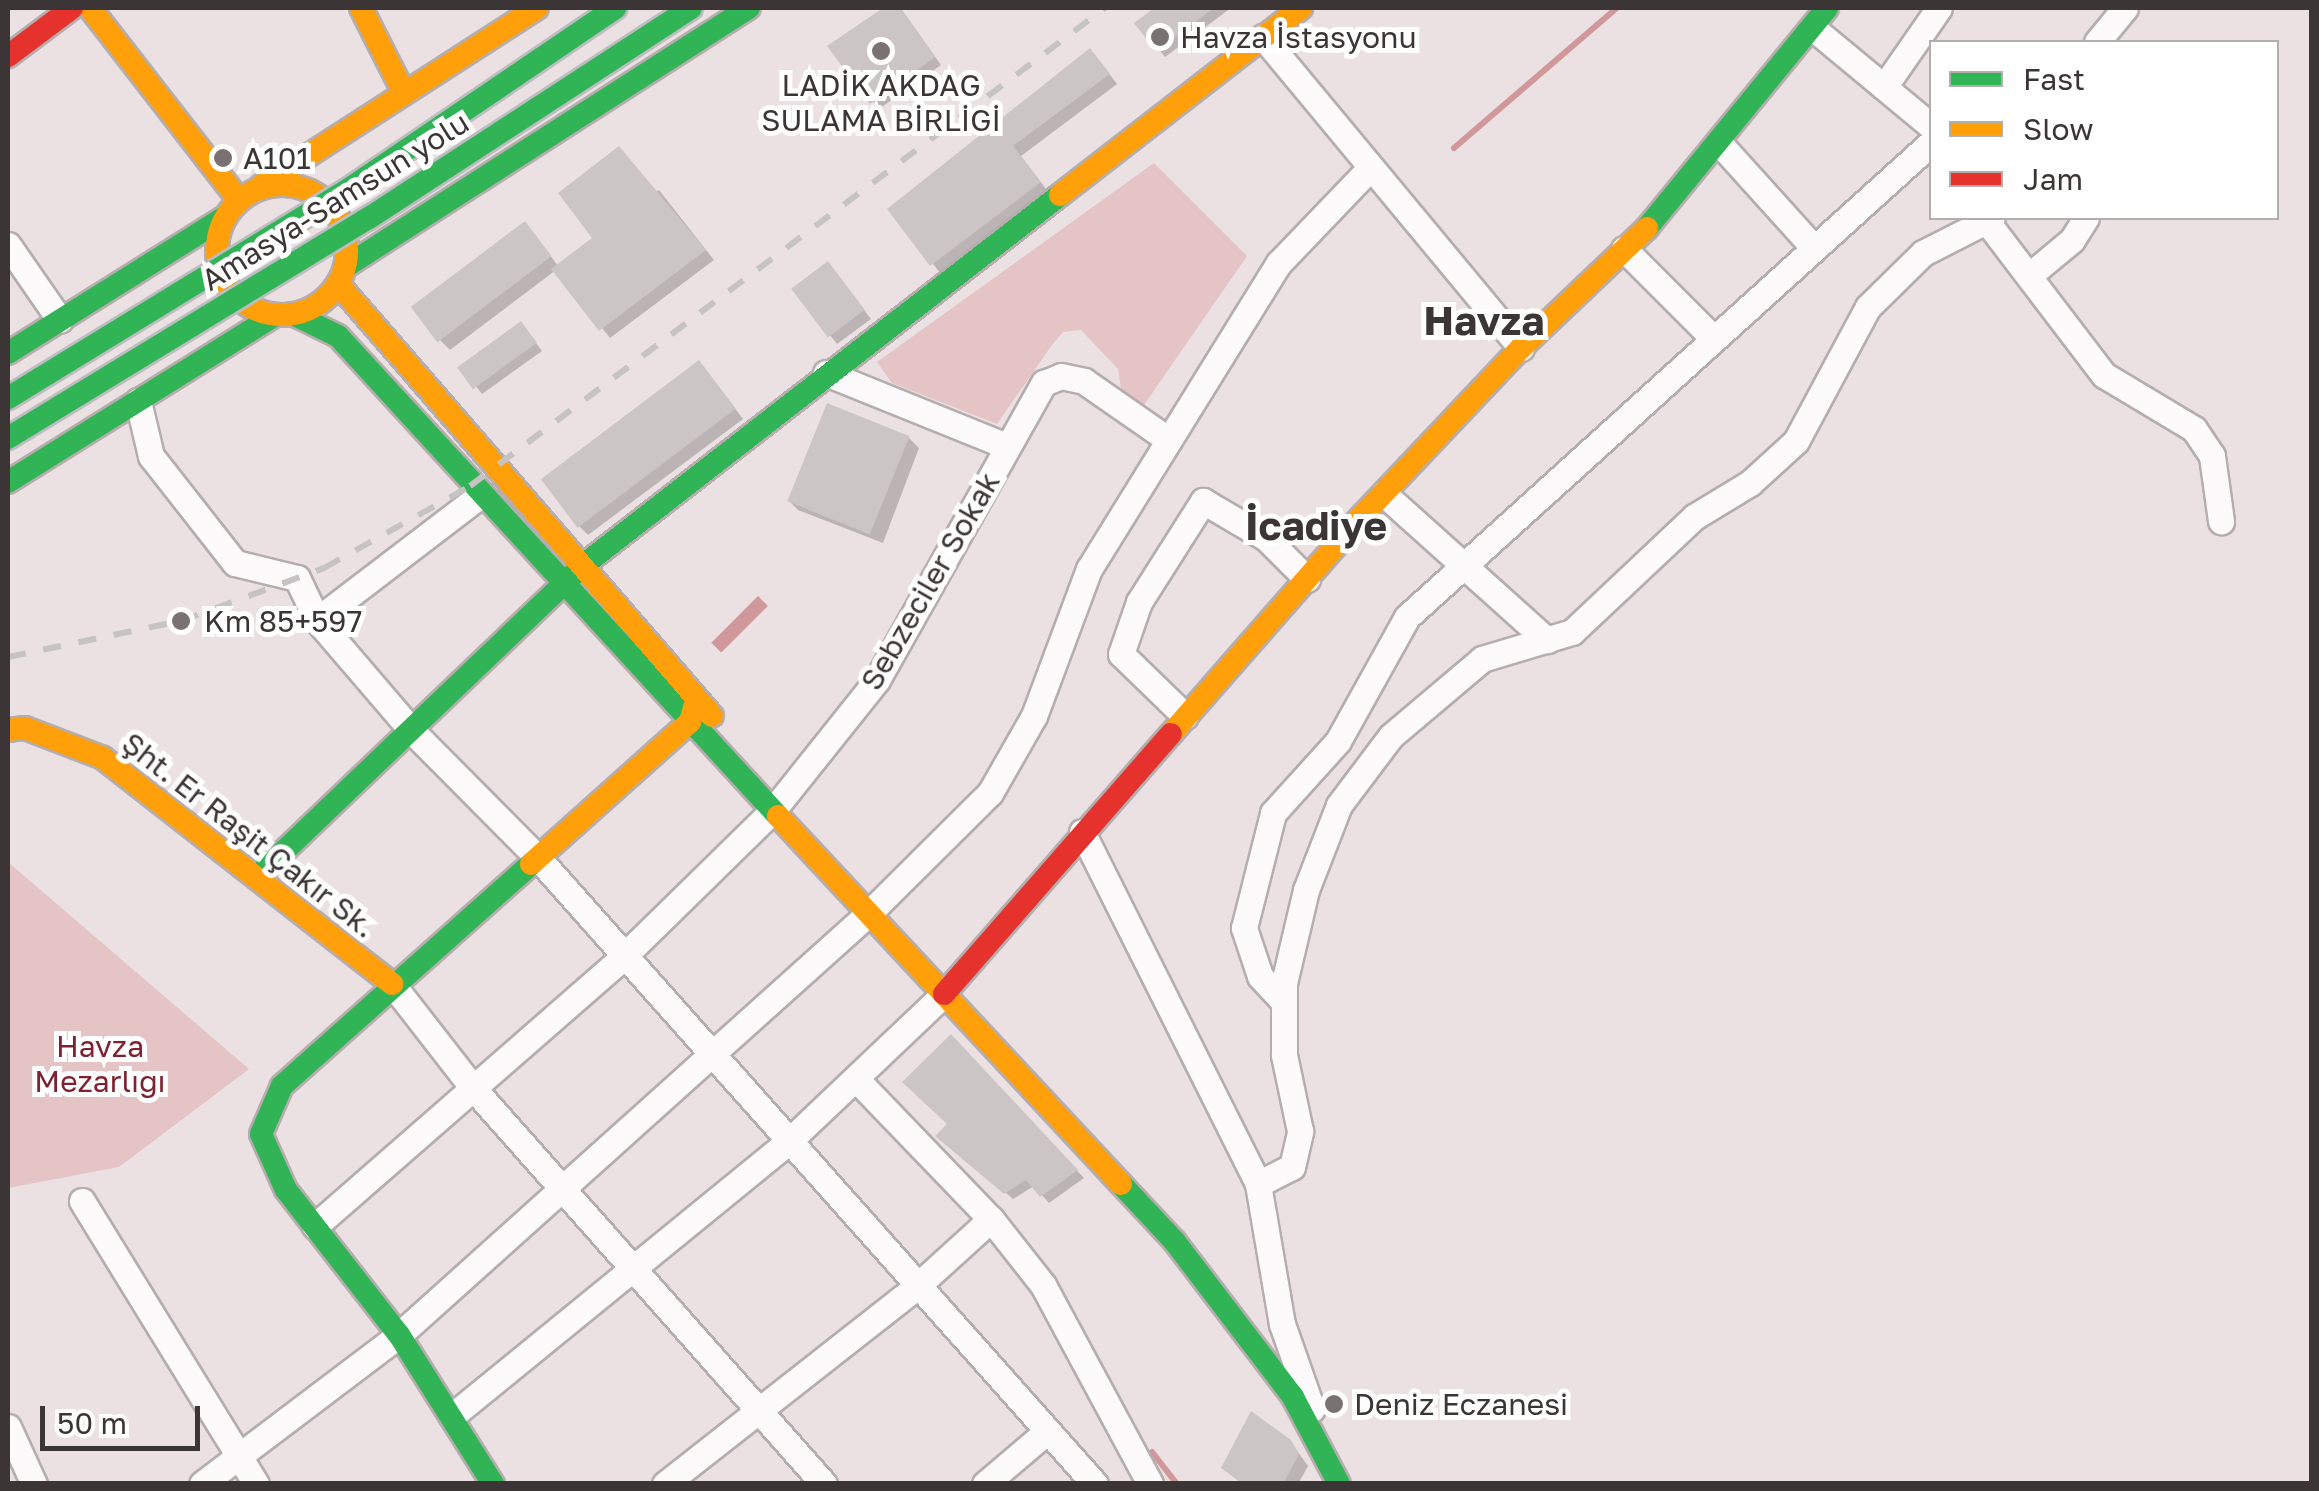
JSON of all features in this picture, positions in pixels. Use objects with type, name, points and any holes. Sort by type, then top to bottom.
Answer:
[{"type":"main road","points":[[8,56],[72,8]]},
{"type":"main road","points":[[90,8],[240,202]]},
{"type":"main road","points":[[361,8],[404,93]]},
{"type":"main road","points":[[8,353],[537,8]]},
{"type":"main road","name":"Amasya-Samsun yolu","points":[[8,398],[350,189],[616,8]]},
{"type":"main road","name":"Amasya-Samsun yolu","points":[[8,438],[368,218],[690,8]]},
{"type":"main road","points":[[8,482],[284,315],[311,309],[341,276],[749,8]]},
{"type":"main road","points":[[259,876],[414,733],[581,567],[1301,8]]},
{"type":"main road","points":[[944,994],[1082,832],[1384,494],[1520,348],[1624,250],[1720,144],[1820,18]]},
{"type":"main road","points":[[774,808],[698,695],[581,567],[341,276],[342,226],[317,195],[298,186],[240,202],[217,248],[223,279],[236,297],[338,336],[563,587],[774,808],[1175,1242],[1293,1397],[1338,1482]]},
{"type":"main road","points":[[492,1484],[399,1335],[286,1190],[262,1134],[282,1086],[690,722],[698,695]]},
{"type":"main road","name":"Şht. Er Raşit Çakır Sk.","points":[[8,730],[25,728],[103,758],[259,876],[392,984]]},
{"type":"street","points":[[1884,86],[1938,8]]},
{"type":"street","points":[[2098,40],[2125,8]]},
{"type":"street","points":[[1820,18],[1884,86],[1929,124]]},
{"type":"street","points":[[1262,38],[1520,348]]},
{"type":"street","points":[[1720,144],[1814,248]]},
{"type":"street","points":[[1284,1002],[1260,976],[1244,928],[1273,813],[1338,741],[1407,617],[1929,145]]},
{"type":"street","points":[[202,1484],[399,1335],[869,913],[990,793],[1034,716],[1088,569],[1279,263],[1370,168]]},
{"type":"street","points":[[1258,1184],[1292,1167],[1300,1131],[1284,1056],[1284,1002],[1306,890],[1339,804],[1391,736],[1482,659],[1572,632],[1601,609],[1694,516],[1750,483],[1796,441],[1868,307],[1923,252],[1990,220],[2104,374],[2194,429],[2212,456],[2221,521]]},
{"type":"street","points":[[2031,274],[2072,240],[2085,220]]},
{"type":"street","points":[[8,245],[60,320]]},
{"type":"street","points":[[1624,250],[1713,338]]},
{"type":"street","points":[[826,373],[1008,446]]},
{"type":"street","name":"Sebzeciler Sokak","points":[[315,1226],[624,956],[774,808],[877,680],[1044,383],[1061,376],[1084,382],[1168,440]]},
{"type":"street","points":[[138,401],[151,456],[235,562],[296,578],[317,620],[414,733],[538,858],[1095,1484]]},
{"type":"street","points":[[1384,494],[1547,640]]},
{"type":"street","points":[[317,620],[479,496]]},
{"type":"street","points":[[1185,716],[1121,654],[1138,602],[1204,501],[1266,538],[1307,579]]},
{"type":"street","points":[[1082,832],[1258,1184],[1282,1324],[1338,1482]]},
{"type":"street","points":[[392,984],[473,1088],[635,1266],[824,1484]]},
{"type":"street","points":[[452,1416],[788,1142],[858,1081],[944,994]]},
{"type":"street","points":[[858,1081],[990,1219],[1043,1285],[1150,1484]]},
{"type":"street","points":[[82,1200],[256,1484]]},
{"type":"street","points":[[665,1484],[916,1287],[990,1219]]},
{"type":"street","points":[[8,1427],[34,1484]]},
{"type":"street","points":[[985,1484],[1046,1432]]},
{"type":"green space","points":[[1154,163],[1247,256],[1144,405],[1121,389],[1118,369],[1081,330],[1063,332],[997,424],[892,383],[877,362]]},
{"type":"green space","name":"Havza Mezarlığı","points":[[8,862],[249,1069],[119,1167],[8,1188]]},
{"type":"shaded area","points":[[758,596],[768,606],[721,653],[711,643]]},
{"type":"building","name":"LADİK AKDAĞ SULAMA BİRLİĞİ","points":[[883,8],[900,8],[935,57],[870,104],[827,46]]},
{"type":"building","name":"Havza İstasyonu","points":[[1154,8],[1214,8],[1156,51],[1134,23]]},
{"type":"building","points":[[1090,48],[1110,74],[1013,146],[1041,182],[930,266],[887,209]]},
{"type":"building","points":[[619,146],[706,250],[599,331],[551,269],[592,238],[558,193]]},
{"type":"building","points":[[525,221],[551,256],[437,342],[411,307]]},
{"type":"building","points":[[828,261],[865,310],[828,337],[791,289]]},
{"type":"building","points":[[521,321],[537,343],[473,389],[457,367]]},
{"type":"building","points":[[699,360],[736,409],[578,528],[541,479]]},
{"type":"building","points":[[827,403],[910,436],[870,535],[787,501]]},
{"type":"building","points":[[951,1034],[1078,1170],[1040,1197],[1026,1180],[1004,1194],[935,1136],[947,1124],[902,1082]]},
{"type":"building","points":[[1251,1411],[1291,1440],[1299,1454],[1283,1484],[1243,1484],[1221,1468]]},
{"type":"waterway","points":[[1454,148],[1617,8]]},
{"type":"waterway","points":[[1152,1452],[1177,1484]]},
{"type":"railway","points":[[8,657],[181,621],[324,568],[470,486],[1105,8]]},
{"type":"traffic: fast","points":[[8,398],[349,189],[615,8]]},
{"type":"traffic: fast","points":[[8,438],[369,218],[691,8]]},
{"type":"traffic: fast","points":[[345,267],[749,8]]},
{"type":"traffic: fast","points":[[1647,228],[1827,8]]},
{"type":"traffic: fast","points":[[259,875],[581,567],[1060,195]]},
{"type":"traffic: fast","points":[[8,353],[225,217]]},
{"type":"traffic: fast","points":[[293,314],[338,336],[778,816]]},
{"type":"traffic: fast","points":[[8,482],[275,315]]},
{"type":"traffic: fast","points":[[493,1484],[399,1335],[286,1190],[261,1134],[282,1086],[531,864]]},
{"type":"traffic: fast","points":[[1121,1184],[1175,1242],[1293,1397],[1339,1484]]},
{"type":"traffic: slow","points":[[90,8],[239,200]]},
{"type":"traffic: slow","points":[[361,8],[404,93]]},
{"type":"traffic: slow","points":[[261,186],[537,8]]},
{"type":"traffic: slow","points":[[1060,195],[1301,8]]},
{"type":"traffic: slow","points":[[282,185],[307,190],[328,204],[342,225],[347,250],[342,275],[328,296],[307,310],[282,315],[257,310],[236,296],[222,275],[217,250],[222,225],[236,204],[257,190],[282,185]]},
{"type":"traffic: slow","points":[[1171,734],[1362,516],[1521,348],[1647,228]]},
{"type":"traffic: slow","points":[[338,284],[712,716]]},
{"type":"traffic: slow","points":[[531,864],[690,722],[696,701]]},
{"type":"traffic: slow","points":[[8,730],[25,728],[103,758],[392,984]]},
{"type":"traffic: slow","points":[[778,816],[1121,1184]]},
{"type":"traffic: jam","points":[[8,56],[72,8]]},
{"type":"traffic: jam","points":[[944,994],[1171,734]]},
{"type":"place","name":"Havza İstasyonu","points":[[1160,37]]},
{"type":"place","name":"LADİK AKDAĞ SULAMA BİRLİĞİ","points":[[881,51]]},
{"type":"place","name":"A101","points":[[223,158]]},
{"type":"place","name":"Km 85+597","points":[[181,621]]},
{"type":"place","name":"Deniz Eczanesi","points":[[1334,1404]]},
{"type":"district","name":"Havza","points":[[1484,320]]},
{"type":"district","name":"İcadiye","points":[[1316,525]]}]
